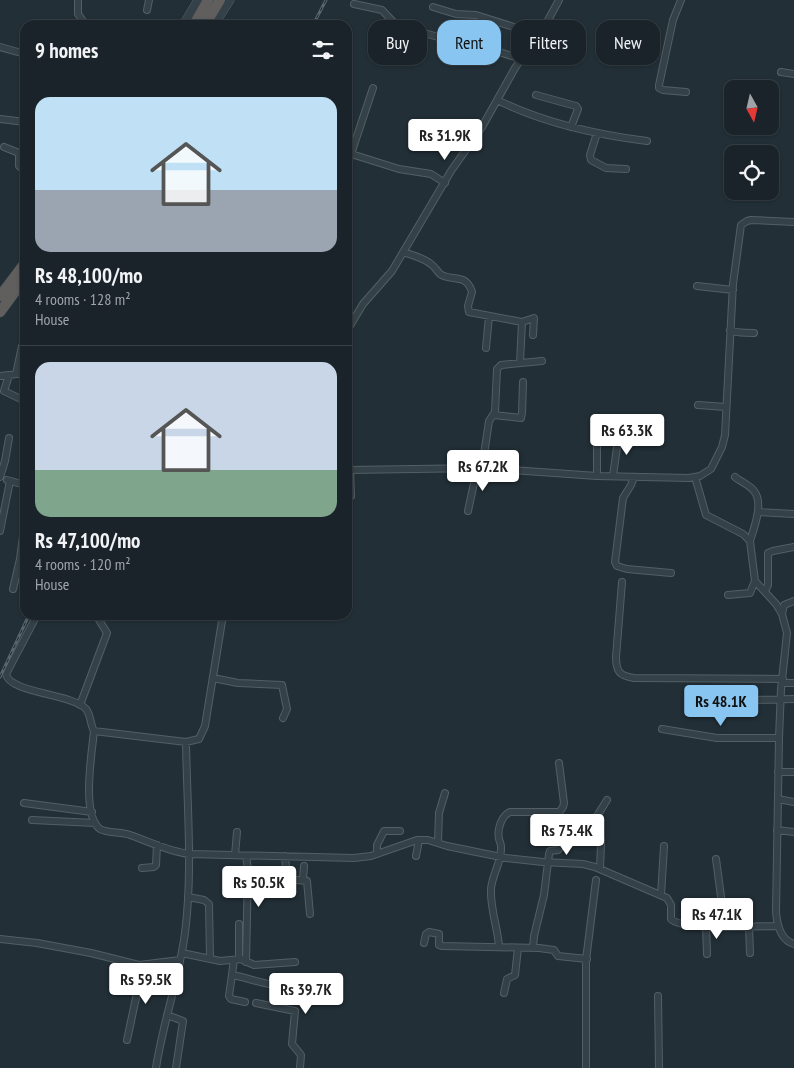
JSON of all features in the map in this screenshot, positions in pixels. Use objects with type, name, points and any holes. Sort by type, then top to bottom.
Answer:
[{"type":"highway","points":[[197,20],[208,0]]},
{"type":"highway","points":[[208,20],[220,0]]},
{"type":"highway","points":[[0,296],[20,270]]},
{"type":"highway","points":[[0,312],[20,285]]},
{"type":"street","points":[[78,0],[78,14],[82,20]]},
{"type":"street","points":[[147,10],[149,0]]},
{"type":"street","points":[[186,20],[198,0]]},
{"type":"street","points":[[217,20],[230,0]]},
{"type":"street","points":[[547,20],[559,0]]},
{"type":"street","points":[[681,0],[673,20],[659,86],[663,90],[686,92]]},
{"type":"street","points":[[354,4],[382,10],[399,28],[421,32],[469,46],[490,49],[511,56]]},
{"type":"street","points":[[433,7],[456,14],[476,15],[511,26]]},
{"type":"street","points":[[0,47],[20,53]]},
{"type":"street","points":[[352,322],[363,304],[392,271],[458,161],[482,127],[517,65]]},
{"type":"street","points":[[781,72],[794,74]]},
{"type":"street","points":[[352,146],[374,88]]},
{"type":"street","points":[[536,95],[576,106],[578,109],[572,127]]},
{"type":"street","points":[[497,100],[512,108],[572,127],[612,136],[647,141]]},
{"type":"street","points":[[0,119],[20,121]]},
{"type":"street","points":[[596,132],[590,160],[606,168],[626,168]]},
{"type":"street","points":[[4,147],[19,153],[20,167]]},
{"type":"street","points":[[352,155],[399,169],[431,174],[445,183]]},
{"type":"street","points":[[352,470],[480,468],[597,476],[695,477],[711,469],[719,456],[725,435],[730,330],[740,229],[743,222],[751,220],[794,222]]},
{"type":"street","points":[[403,252],[432,264],[440,274],[456,277],[466,282],[472,292],[468,306],[469,312],[522,322],[534,318],[533,335]]},
{"type":"street","points":[[697,286],[733,290]]},
{"type":"street","points":[[486,348],[489,316]]},
{"type":"street","points":[[520,363],[522,322]]},
{"type":"street","points":[[730,330],[737,334],[744,332],[754,334]]},
{"type":"street","points":[[20,352],[13,375],[4,391],[20,399]]},
{"type":"street","points":[[468,511],[480,468],[489,421],[494,414],[497,369],[501,365],[542,361]]},
{"type":"street","points":[[0,376],[20,374]]},
{"type":"street","points":[[494,414],[521,418],[523,382]]},
{"type":"street","points":[[698,405],[726,407]]},
{"type":"street","points":[[597,418],[597,476]]},
{"type":"street","points":[[613,476],[617,447],[626,431]]},
{"type":"street","points":[[9,438],[0,478],[20,484]]},
{"type":"street","points":[[634,477],[623,498],[615,562],[617,566],[627,569],[671,573]]},
{"type":"street","points":[[695,477],[706,515],[743,534],[750,541]]},
{"type":"street","points":[[728,595],[746,594],[752,590],[755,581],[750,541],[758,512],[755,492],[735,478]]},
{"type":"street","points":[[0,531],[10,481]]},
{"type":"street","points":[[758,512],[794,514]]},
{"type":"street","points":[[764,591],[768,585],[768,553],[773,550],[794,547]]},
{"type":"street","points":[[13,589],[20,559]]},
{"type":"street","points":[[755,581],[776,604],[791,633],[781,700],[776,912],[778,926],[785,940],[794,944]]},
{"type":"street","points":[[622,582],[616,657],[616,668],[619,674],[634,678],[783,681],[794,684]]},
{"type":"street","points":[[782,614],[784,605],[794,602]]},
{"type":"street","points":[[34,620],[3,676],[18,685],[80,705],[86,709],[94,731],[88,792],[95,823],[102,830],[123,832],[170,850],[189,854],[354,858],[377,854],[419,840],[438,842],[447,846],[500,857],[549,863],[583,864],[600,869],[667,898],[671,905],[671,919],[674,922],[706,926],[778,926]]},
{"type":"street","points":[[80,705],[107,633],[99,620]]},
{"type":"street","points":[[94,731],[186,742],[195,741],[202,736],[222,620]]},
{"type":"street","points":[[213,678],[238,683],[282,685],[287,709],[283,718]]},
{"type":"street","points":[[755,700],[794,699]]},
{"type":"street","points":[[662,728],[718,738],[779,738]]},
{"type":"street","points":[[156,1068],[166,1015],[181,957],[188,897],[189,854],[186,742]]},
{"type":"street","points":[[499,947],[498,931],[494,922],[491,888],[502,847],[499,838],[502,820],[505,814],[514,812],[559,812],[564,808],[559,763]]},
{"type":"street","points":[[778,772],[794,772]]},
{"type":"street","points":[[438,842],[439,813],[445,793]]},
{"type":"street","points":[[778,798],[794,802]]},
{"type":"street","points":[[600,869],[601,844],[597,816],[607,800]]},
{"type":"street","points":[[24,803],[92,812]]},
{"type":"street","points":[[533,948],[549,863],[549,852],[558,850],[561,846],[559,812]]},
{"type":"street","points":[[32,820],[95,823]]},
{"type":"street","points":[[777,830],[794,832]]},
{"type":"street","points":[[377,854],[377,844],[384,831],[400,831]]},
{"type":"street","points":[[235,855],[237,832]]},
{"type":"street","points":[[416,856],[419,840]]},
{"type":"street","points":[[142,868],[154,867],[156,865],[157,845]]},
{"type":"street","points":[[661,894],[664,846]]},
{"type":"street","points":[[246,856],[248,870],[246,962]]},
{"type":"street","points":[[285,856],[286,878],[308,881],[310,914]]},
{"type":"street","points":[[716,859],[725,926]]},
{"type":"street","points":[[303,880],[304,866]]},
{"type":"street","points":[[586,1068],[587,1034],[585,1004],[587,959],[596,880]]},
{"type":"street","points":[[188,897],[202,899],[209,904],[210,958]]},
{"type":"street","points":[[239,924],[236,960],[229,998],[245,1002]]},
{"type":"street","points":[[706,926],[707,954]]},
{"type":"street","points":[[749,926],[750,953]]},
{"type":"street","points":[[424,943],[426,934],[429,932],[439,934],[440,945],[444,946],[533,948],[554,950],[558,956],[587,959]]},
{"type":"street","points":[[0,939],[37,943],[143,965],[181,957],[210,958],[220,961],[236,960],[254,965],[295,962]]},
{"type":"street","points":[[504,993],[507,979],[514,975],[518,948]]},
{"type":"street","points":[[127,1040],[143,965]]},
{"type":"street","points":[[232,975],[274,985]]},
{"type":"street","points":[[658,996],[659,1068]]},
{"type":"street","points":[[256,1003],[295,1012],[292,1044],[301,1055],[300,1068]]},
{"type":"street","points":[[166,1015],[183,1020],[176,1068]]},
{"type":"railway","points":[[316,20],[326,0]]},
{"type":"railway","points":[[0,677],[27,620]]}]
